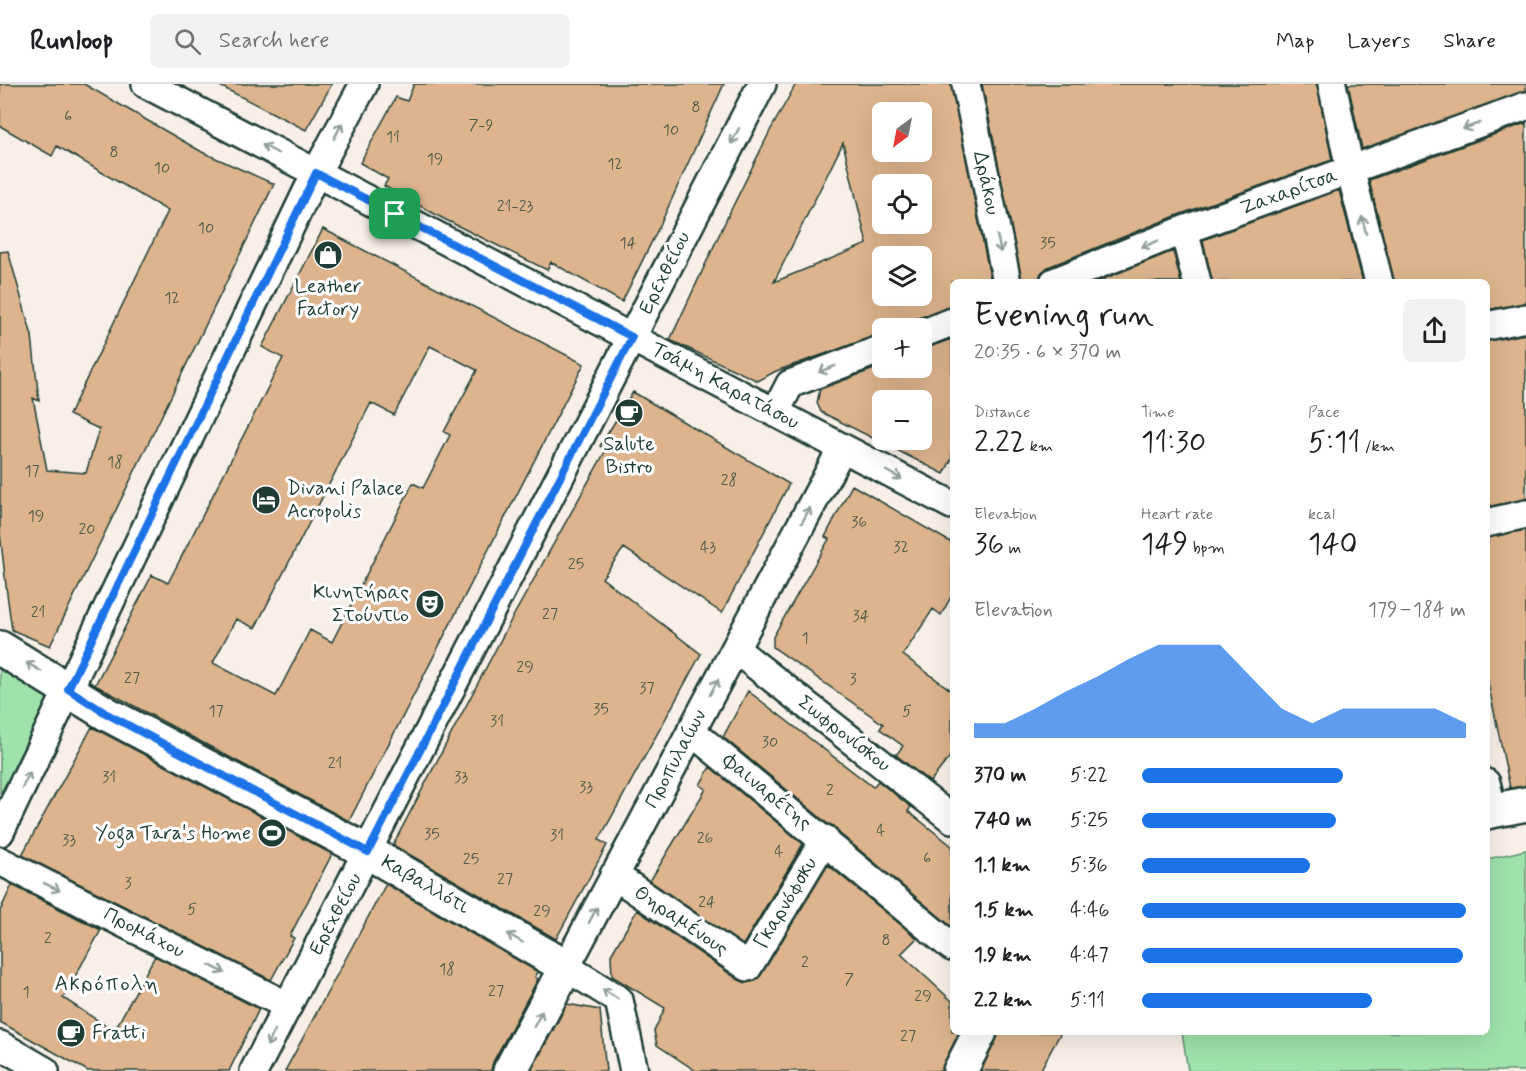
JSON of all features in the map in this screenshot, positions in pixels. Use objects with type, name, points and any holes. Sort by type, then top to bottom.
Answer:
[{"type":"street","name":"Τσάμη Καρατάσου","points":[[146,84],[950,505]]},
{"type":"street","points":[[0,832],[316,173],[364,84]]},
{"type":"street","name":"Ερεχθείου","points":[[254,1071],[762,84]]},
{"type":"street","name":"Δράκου","points":[[966,84],[1005,279]]},
{"type":"street","points":[[1332,84],[1350,170],[1378,279]]},
{"type":"street","name":"Ζαχαρίτσα","points":[[1062,279],[1184,230],[1526,106]]},
{"type":"street","points":[[1184,230],[1196,279]]},
{"type":"street","points":[[1490,325],[1526,318]]},
{"type":"street","points":[[932,330],[950,323]]},
{"type":"street","points":[[775,412],[790,384],[872,353]]},
{"type":"street","name":"Προπυλαίων","points":[[510,1071],[842,448]]},
{"type":"street","points":[[1490,522],[1526,514]]},
{"type":"street","name":"Καβαλλότι","points":[[0,648],[107,714],[368,852],[566,967]]},
{"type":"street","name":"Σωφρονίσκου","points":[[735,649],[950,817]]},
{"type":"street","name":"Φαιναρέτης","points":[[692,731],[825,839],[950,945]]},
{"type":"street","points":[[1490,802],[1526,804]]},
{"type":"street","name":"Γκαρνόφσκυ","points":[[748,967],[825,839]]},
{"type":"street","name":"Προμάχου","points":[[0,861],[288,1006]]},
{"type":"street","name":"Θηραμένους","points":[[614,875],[748,967]]},
{"type":"street","points":[[566,967],[619,1000],[634,1071]]},
{"type":"street","points":[[960,1071],[979,1035]]},
{"type":"street","points":[[0,1045],[45,1071]]},
{"type":"green space","points":[[0,632],[66,666],[0,794]]},
{"type":"green space","points":[[1526,850],[1526,1071],[1188,1071],[1182,1035],[1490,1035],[1490,858]]},
{"type":"building","points":[[0,84],[84,84],[202,152],[274,184],[50,646],[12,630],[7,594],[0,533],[0,252],[8,251],[32,336],[39,401],[33,398],[47,470],[86,473],[99,429],[69,415],[168,211],[57,146],[52,156],[0,126]]},
{"type":"building","points":[[216,84],[332,84],[306,130]]},
{"type":"building","points":[[414,84],[724,84],[661,223],[622,302],[551,262],[547,270],[442,218],[384,186],[388,179],[360,163],[396,97],[407,101]]},
{"type":"building","points":[[796,84],[951,84],[990,279],[950,279],[950,308],[918,318],[872,318],[872,337],[776,371],[758,381],[670,340],[727,218]],"holes":[[[843,143],[867,244],[774,282]]]},
{"type":"building","points":[[982,84],[1317,84],[1332,160],[1178,215],[1048,267],[1041,273],[1040,279],[1021,279]]},
{"type":"building","points":[[1348,84],[1526,84],[1526,91],[1362,149]]},
{"type":"building","points":[[1526,123],[1526,303],[1490,309],[1490,279],[1393,279],[1369,180]]},
{"type":"building","points":[[1339,190],[1362,279],[1211,279],[1203,240]]},
{"type":"building","points":[[323,229],[584,364],[349,821],[95,685],[152,575],[168,583],[283,358],[262,347]],"holes":[[[430,346],[477,370],[444,432],[450,435],[423,488],[413,483],[332,642],[310,630],[276,696],[213,663],[236,619],[255,628],[371,403],[394,415]]]},
{"type":"building","points":[[1173,251],[1180,279],[1103,279]]},
{"type":"building","points":[[1526,334],[1526,499],[1490,506],[1490,340]]},
{"type":"building","points":[[950,340],[950,462],[944,474],[896,450],[932,450],[932,390],[872,390],[872,438],[821,412],[817,403],[820,389],[872,370],[872,378],[932,378],[932,345]]},
{"type":"building","points":[[633,392],[789,484],[722,613],[624,548],[602,578],[701,654],[599,840],[607,845],[556,939],[393,845],[510,622],[606,450],[600,446]]},
{"type":"building","points":[[852,485],[950,542],[950,599],[941,615],[933,609],[903,655],[950,690],[950,757],[930,782],[896,755],[903,746],[880,729],[883,724],[773,647],[773,637],[829,539],[825,537]]},
{"type":"building","points":[[1526,530],[1526,786],[1510,788],[1490,692],[1490,537]]},
{"type":"building","points":[[748,691],[873,787],[878,781],[911,807],[908,811],[950,844],[950,925],[839,833],[834,826],[828,824],[723,737]]},
{"type":"building","points":[[92,727],[332,854],[290,936],[294,938],[271,980],[22,855]]},
{"type":"building","points":[[710,767],[803,844],[743,945],[650,881],[706,789],[700,785]]},
{"type":"building","points":[[828,865],[917,938],[901,954],[950,999],[950,1035],[958,1035],[941,1071],[696,1071],[657,1045],[654,1031],[665,1008],[612,976],[611,955],[637,910],[739,980],[746,983],[755,981],[761,975]]},
{"type":"building","points":[[386,884],[538,972],[535,977],[538,979],[493,1062],[491,1071],[285,1071]]},
{"type":"building","points":[[12,885],[101,930],[63,998],[114,1031],[155,956],[259,1009],[229,1071],[88,1071],[0,1022],[0,911]]},
{"type":"building","points":[[567,1004],[600,1010],[606,1071],[531,1071]]},
{"type":"building","points":[[998,1035],[1059,1035],[1040,1071],[981,1071]]},
{"type":"place","name":"Leather Factory","points":[[328,255]]},
{"type":"place","name":"Salute Bistro","points":[[629,413]]},
{"type":"place","name":"Divani Palace Acropolis","points":[[266,500]]},
{"type":"place","name":"Κινητήρας Στούντιο","points":[[430,604]]},
{"type":"place","name":"Yoga Tara's Home","points":[[272,833]]},
{"type":"place","name":"Fratti","points":[[71,1033]]},
{"type":"district","name":"Ακρόπολη","points":[[107,984]]},
{"type":"route","points":[[316,173],[395,214],[632,337],[368,852],[107,714],[68,689],[316,173]]}]
